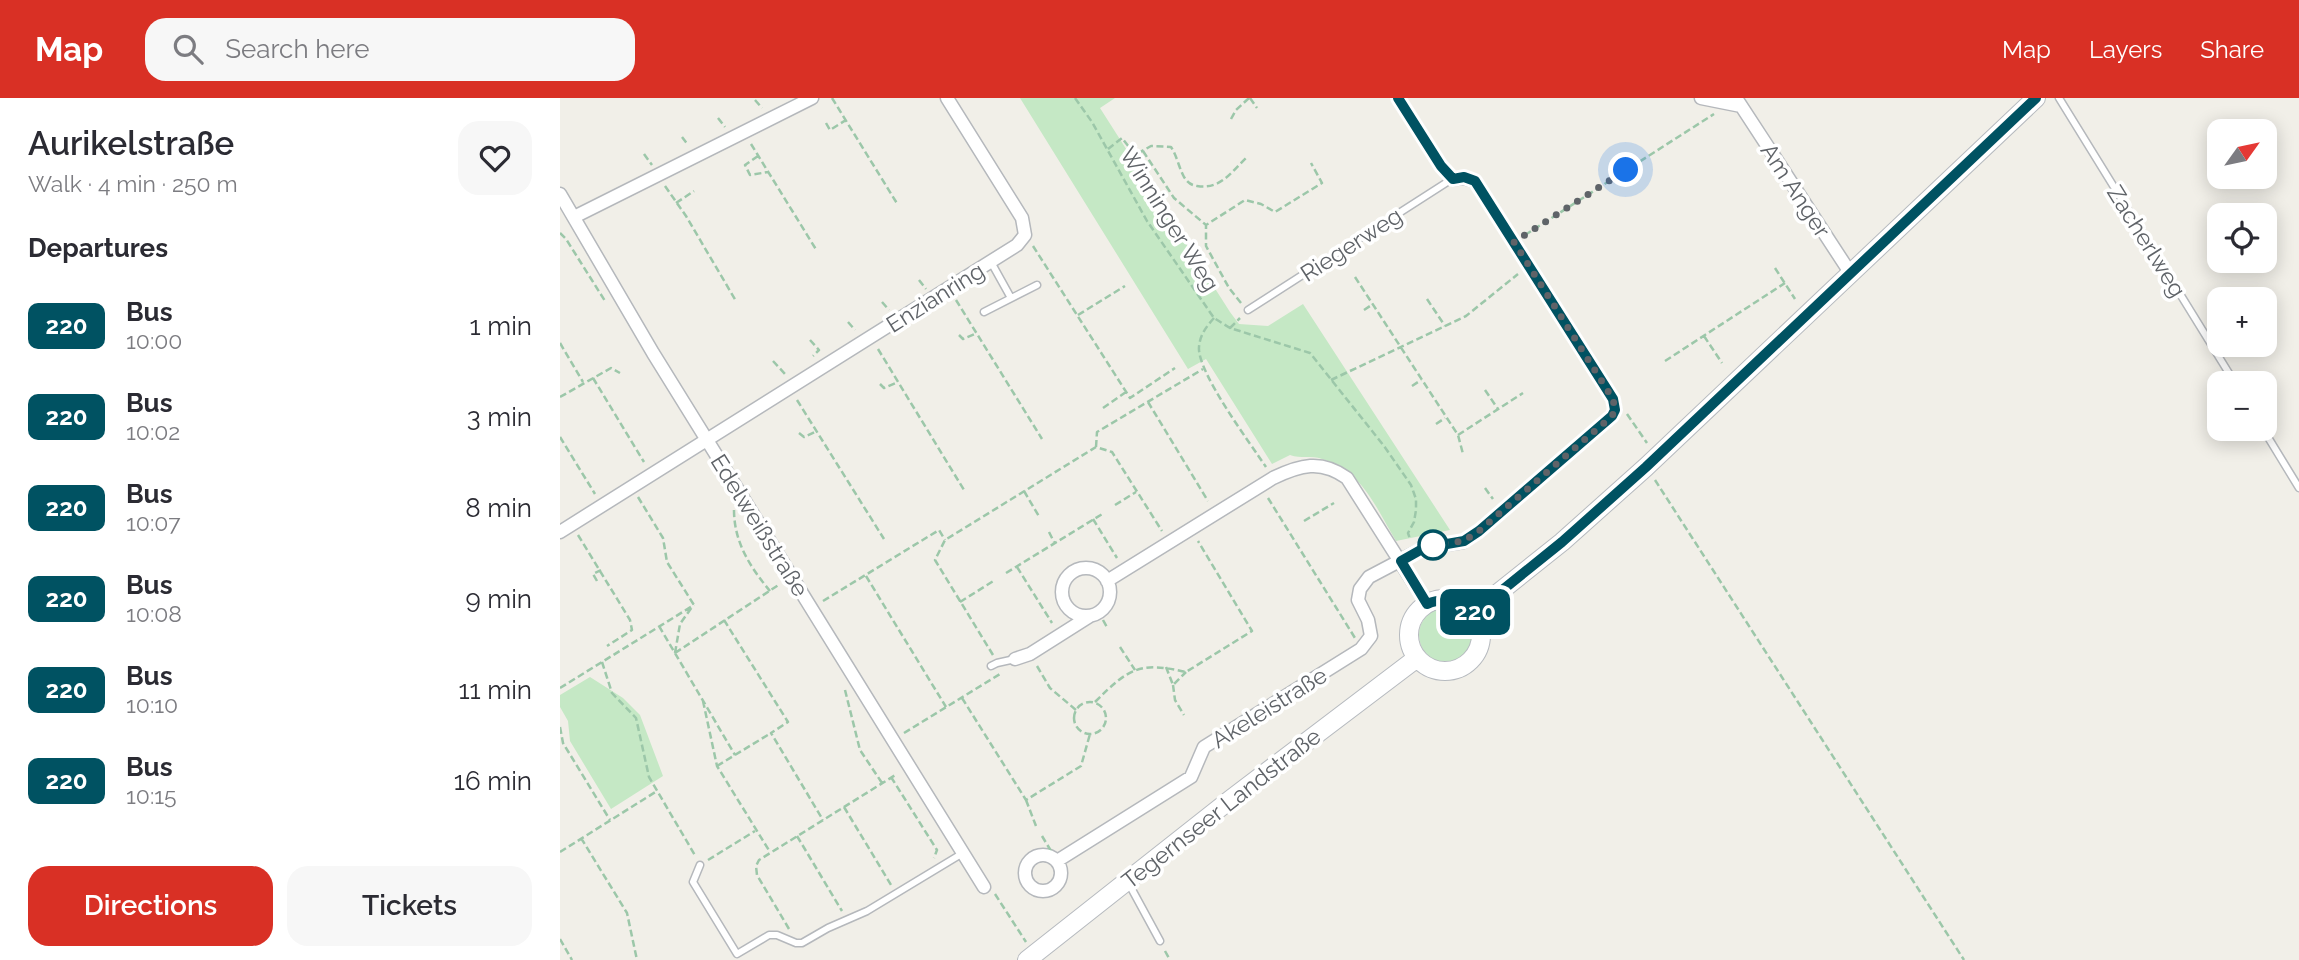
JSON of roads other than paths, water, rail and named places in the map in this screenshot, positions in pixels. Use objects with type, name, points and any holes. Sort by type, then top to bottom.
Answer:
[{"type":"main road","points":[[1474,613],[1562,542],[1646,467],[2036,98]]},
{"type":"main road","points":[[1437,600],[1457,601],[1474,613],[1481,634],[1475,655],[1468,663],[1447,671],[1425,665],[1417,658],[1410,644],[1410,628],[1416,614],[1427,604],[1437,600]]},
{"type":"main road","name":"Tegernseer Landstraße","points":[[1026,951],[1127,880],[1417,658]]},
{"type":"street","points":[[574,217],[812,98]]},
{"type":"street","name":"Enzianring","points":[[560,532],[1017,245],[1025,235],[1022,218],[947,98]]},
{"type":"street","points":[[1398,98],[1441,166],[1453,179],[1464,177],[1475,181],[1613,399],[1615,410],[1612,416],[1479,531],[1464,541],[1417,551],[1401,561]]},
{"type":"street","name":"Am Anger","points":[[1700,98],[1738,102],[1851,274]]},
{"type":"street","name":"Edelweißstraße","points":[[560,194],[650,348],[984,887]]},
{"type":"street","points":[[1107,580],[1273,478],[1294,468],[1313,465],[1334,468],[1357,490],[1427,604]]},
{"type":"street","name":"Akeleistraße","points":[[1053,859],[1191,777],[1204,747],[1361,649],[1371,636],[1368,620],[1358,600],[1360,589],[1369,577],[1401,561]]},
{"type":"street","points":[[1015,659],[1030,654],[1090,615],[1098,613],[1108,602],[1110,595],[1107,580],[1095,570],[1079,569],[1067,578],[1063,586],[1064,601],[1075,613],[1090,615]]},
{"type":"lane","name":"Zacherlweg","points":[[2059,98],[2228,371]]},
{"type":"lane","name":"Riegerweg","points":[[1248,310],[1453,179]]},
{"type":"lane","points":[[991,262],[1011,298]]},
{"type":"lane","points":[[984,312],[1037,285]]},
{"type":"lane","points":[[2270,441],[2299,488]]},
{"type":"lane","points":[[994,664],[1015,659]]},
{"type":"lane","points":[[700,865],[693,882],[737,954],[768,935],[802,943],[828,928],[848,921],[962,853]]},
{"type":"lane","points":[[1127,880],[1160,941]]}]
